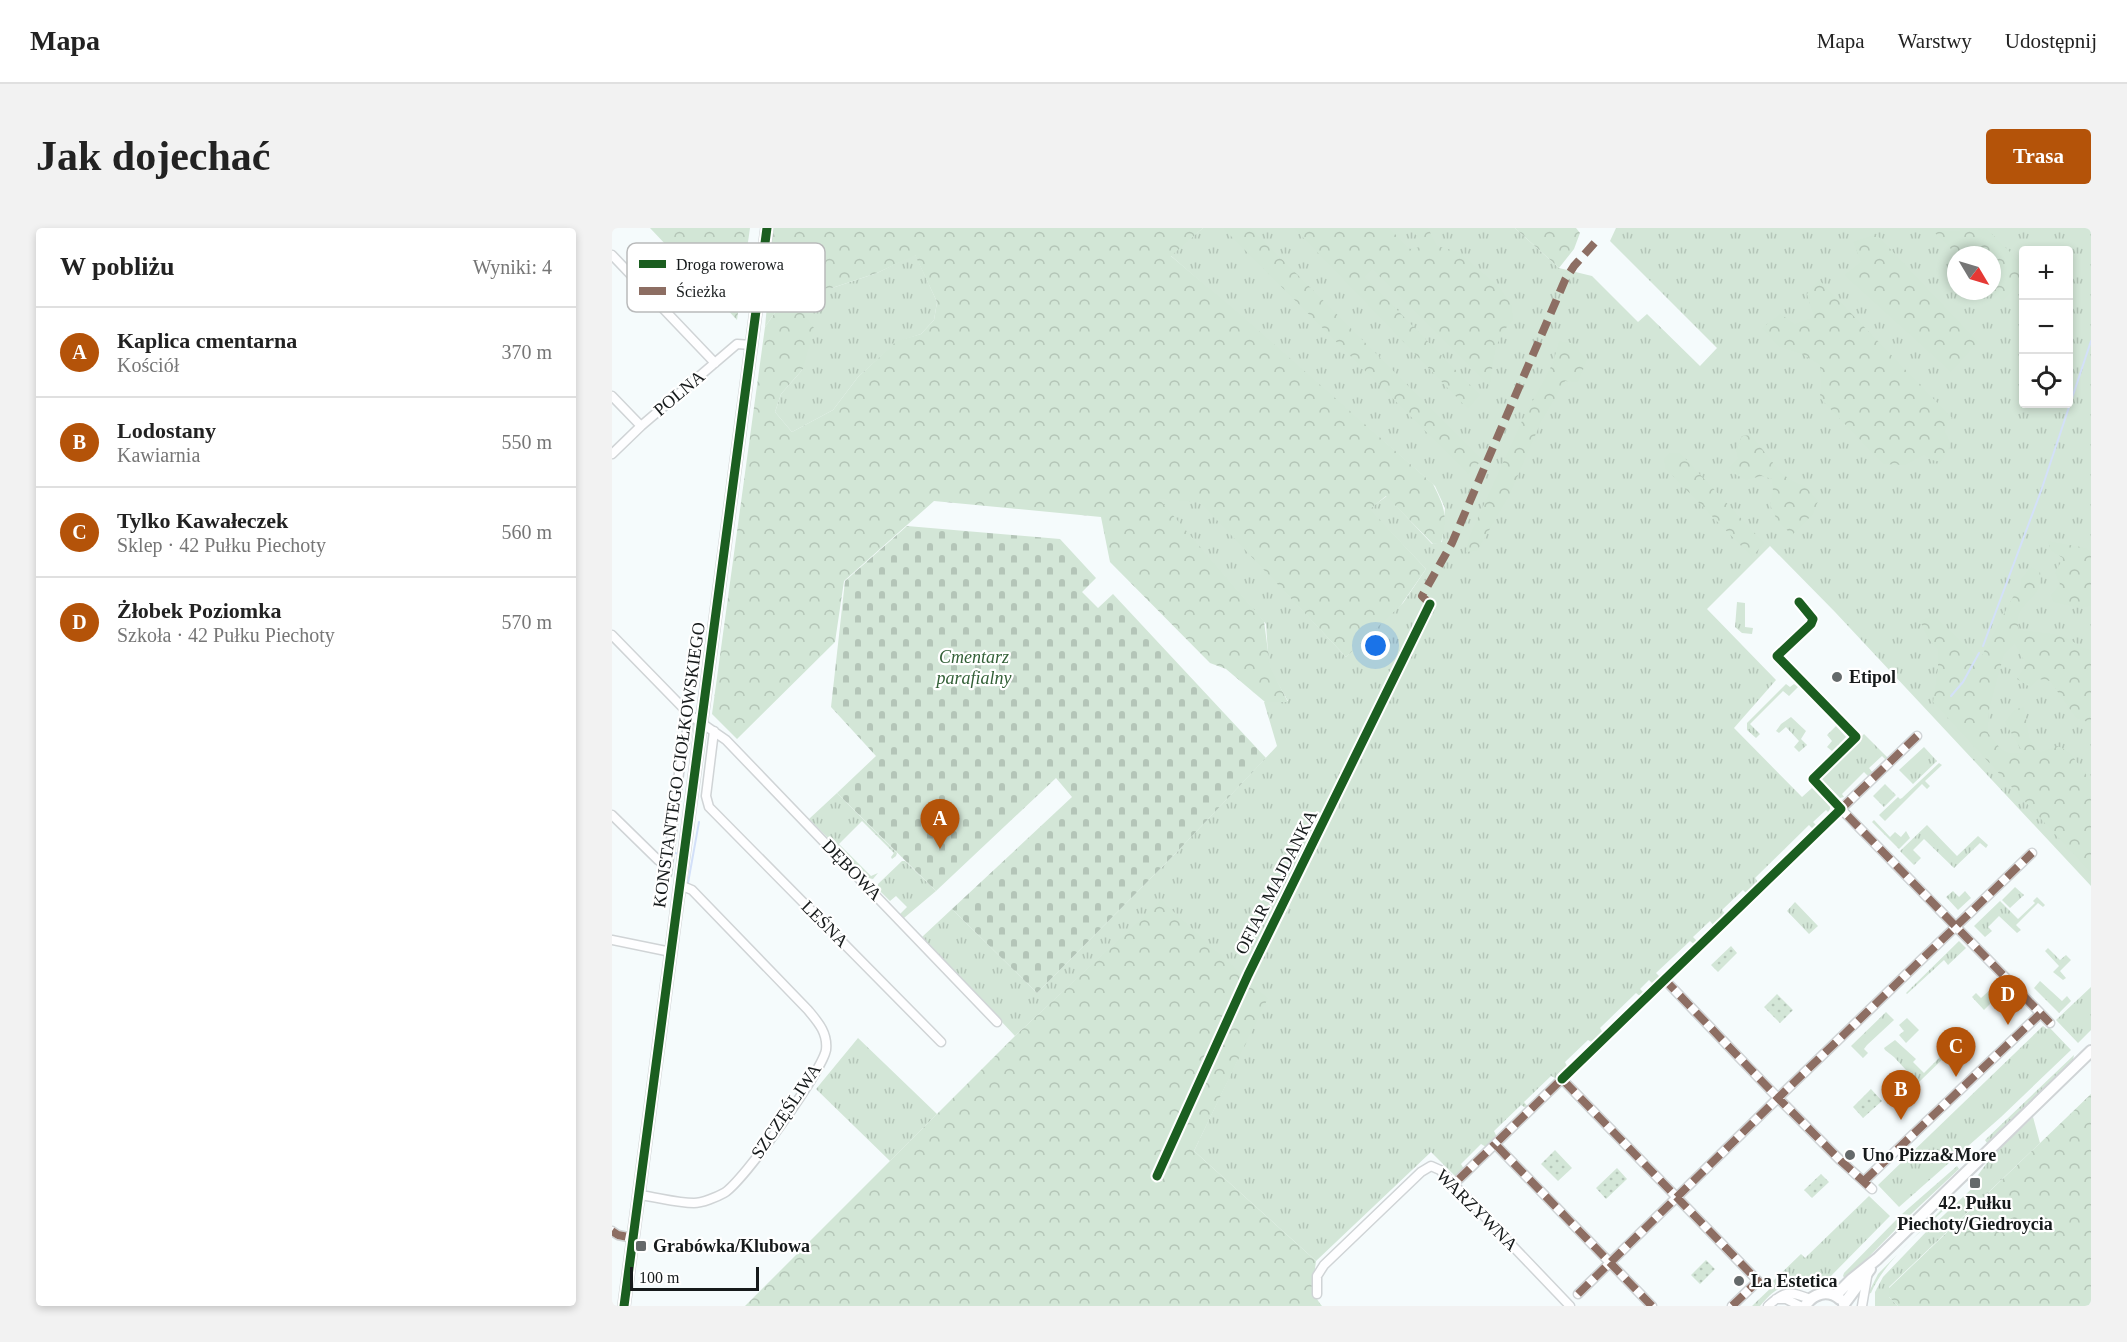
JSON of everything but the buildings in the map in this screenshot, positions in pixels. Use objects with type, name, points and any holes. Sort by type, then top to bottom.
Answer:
[{"type":"street","name":"KONSTANTEGO CIOŁKOWSKIEGO","points":[[765,243],[767,228]]},
{"type":"street","points":[[612,255],[627,271]]},
{"type":"street","points":[[666,312],[715,363]]},
{"type":"street","name":"KONSTANTEGO CIOŁKOWSKIEGO","points":[[624,1306],[756,312]]},
{"type":"street","name":"POLNA","points":[[612,454],[641,426],[737,344],[752,345]]},
{"type":"street","points":[[612,396],[641,426]]},
{"type":"street","points":[[1799,602],[1811,615],[1813,619],[1811,624],[1777,656],[1856,737],[1813,779],[2050,1023]]},
{"type":"street","name":"DĘBOWA","points":[[612,635],[690,715],[720,734],[753,767],[998,1022]]},
{"type":"street","points":[[612,815],[667,870],[679,773],[690,715]]},
{"type":"street","name":"LEŚNA","points":[[714,731],[706,796],[709,807],[941,1042]]},
{"type":"street","points":[[1459,1179],[1917,736]]},
{"type":"street","points":[[1578,1294],[2032,853]]},
{"type":"street","name":"SZCZĘŚLIWA","points":[[639,1195],[696,1203],[726,1192],[772,1140],[825,1052],[826,1038],[820,1025],[808,1010],[692,890],[680,885]]},
{"type":"street","points":[[612,940],[672,952]]},
{"type":"street","points":[[1664,980],[1778,1098],[1872,1189]]},
{"type":"street","points":[[1864,1181],[2040,1014]]},
{"type":"street","points":[[1836,1295],[2091,1051]]},
{"type":"street","points":[[1562,1079],[1758,1281],[1732,1306]]},
{"type":"street","points":[[1495,1144],[1652,1306]]},
{"type":"street","name":"WARZYWNA","points":[[1317,1294],[1317,1276],[1324,1265],[1421,1172],[1431,1166],[1440,1170],[1570,1306]]},
{"type":"street","points":[[612,1231],[618,1235],[633,1238]]},
{"type":"street","points":[[1768,1306],[1784,1293],[1790,1292],[1807,1303],[1822,1293],[1836,1295],[1845,1305],[1877,1258]]},
{"type":"street","points":[[1862,1306],[1869,1271]]},
{"type":"street","points":[[1776,1299],[1786,1299],[1800,1306]]},
{"type":"green space","points":[[650,228],[750,228],[748,243],[664,243]]},
{"type":"green space","points":[[772,228],[1203,228],[1171,256],[1433,484],[1445,519],[1441,543],[1433,544],[1386,496],[1370,509],[1426,569],[1401,605],[1346,657],[1200,502],[1159,499],[1264,621],[1270,667],[1288,702],[1265,702],[1226,669],[1210,663],[1110,562],[1101,517],[934,501],[844,581],[835,642],[737,739],[712,714],[765,327],[775,312],[802,312],[814,328],[803,369],[781,394],[775,412],[792,432],[833,410],[858,377],[897,341],[921,334],[934,320],[937,302],[915,255],[877,273],[825,288],[825,243],[770,243]]},
{"type":"green space","points":[[1203,228],[1515,228],[1559,268],[1592,276],[1638,322],[1647,314],[1700,366],[1717,348],[1610,241],[1616,228],[2091,228],[2091,886],[1835,612],[1770,546],[1707,609],[1776,680],[1734,728],[1802,797],[1812,788],[1830,806],[1830,809],[1813,822],[1817,826],[1814,830],[1809,825],[1755,878],[1759,883],[1747,894],[1743,890],[1722,910],[1726,915],[1714,926],[1710,921],[1693,937],[1698,942],[1695,945],[1690,941],[1656,973],[1661,978],[1654,985],[1649,980],[1640,989],[1644,993],[1641,997],[1636,993],[1600,1028],[1603,1033],[1593,1043],[1588,1040],[1565,1062],[1568,1068],[1557,1079],[1551,1076],[1524,1102],[1528,1107],[1521,1105],[1494,1131],[1497,1137],[1486,1147],[1481,1144],[1461,1164],[1464,1169],[1456,1177],[1431,1152],[1316,1261],[1194,1151],[1267,998],[1161,901],[1015,1036],[922,937],[952,909],[1037,993],[1175,854],[1277,746],[1264,702],[1288,701],[1269,668],[1266,624],[1157,498],[1200,500],[1346,657],[1403,603],[1426,569],[1369,509],[1387,496],[1432,544],[1442,542],[1445,508],[1435,486],[1170,255]]},
{"type":"green space","points":[[1223,228],[1251,228],[1482,460],[1468,474]]},
{"type":"green space","points":[[1294,228],[1389,228],[1410,249],[1420,247],[1420,239],[1409,228],[1428,228],[1437,246],[1459,252],[1500,288],[1512,306],[1513,320],[1506,327],[1498,343],[1490,386],[1372,269],[1365,277],[1480,395],[1468,409]]},
{"type":"green space","points":[[1515,228],[1576,228],[1580,233],[1574,249],[1559,268]]},
{"type":"green space","points":[[1987,229],[2019,261],[2019,283],[2003,301],[2001,299],[2001,246],[1948,246],[1934,232]]},
{"type":"green space","points":[[1876,234],[1978,342],[1951,372],[1844,275],[1861,262],[1853,242]]},
{"type":"green space","points":[[915,254],[937,302],[934,320],[921,334],[897,342],[858,377],[833,410],[792,432],[775,412],[781,394],[803,369],[776,312],[825,312],[825,288],[832,288],[877,273]]},
{"type":"green space","points":[[1819,280],[1952,418],[1948,421],[1945,432],[1950,444],[1941,462],[1924,455],[1905,465],[1883,464],[1820,398],[1820,365],[1802,354],[1778,346],[1762,328],[1780,314],[1795,324],[1814,317],[1807,294]]},
{"type":"green space","points":[[729,312],[738,312],[737,320]]},
{"type":"green space","points":[[766,312],[775,312],[765,327]]},
{"type":"green space","points":[[1559,341],[1572,343],[1587,360],[1578,382],[1565,381],[1541,422],[1509,496],[1477,551],[1466,552],[1469,537],[1522,421],[1553,363]]},
{"type":"green space","points":[[1751,435],[1781,473],[1806,487],[1818,501],[1813,514],[1792,535],[1777,520],[1770,505],[1773,491],[1772,479],[1762,476],[1746,480],[1733,473],[1729,467],[1738,459],[1736,449],[1742,436]]},
{"type":"green space","points":[[1670,453],[1680,453],[1764,543],[1752,557],[1665,468],[1664,458]]},
{"type":"green space","name":"Cmentarz parafialny","points":[[907,526],[1060,539],[1096,578],[1082,592],[1098,608],[1113,594],[1266,758],[1175,854],[1037,993],[952,909],[1072,797],[1056,778],[936,891],[837,793],[876,756],[831,707],[845,581]]},
{"type":"green space","points":[[2048,541],[2086,548],[2091,552],[2091,606],[2080,608],[2053,602],[2051,595],[2060,584],[2055,573],[2063,558],[2051,551]]},
{"type":"green space","points":[[2031,567],[2040,572],[2040,582],[2038,590],[2020,613],[2019,630],[2059,635],[2091,650],[2091,723],[2076,718],[2050,681],[2039,679],[2030,687],[2017,679],[2026,664],[2015,644],[2004,654],[1989,710],[1988,733],[2006,752],[2023,753],[2005,722],[2014,710],[2024,707],[2030,741],[2041,752],[2058,746],[2070,753],[2091,781],[2091,873],[1933,702],[1938,650],[1928,638],[1920,621],[1933,615],[1980,659],[2014,595],[2020,592],[2021,579]]},
{"type":"green space","points":[[1737,602],[1745,603],[1745,627],[1753,628],[1752,634],[1742,633],[1735,627]]},
{"type":"green space","points":[[1786,684],[1790,687],[1794,684],[1798,687],[1789,696],[1783,691],[1750,724],[1760,734],[1756,738],[1747,730],[1747,723]]},
{"type":"green space","points":[[1791,717],[1806,731],[1801,739],[1807,745],[1799,752],[1794,747],[1799,741],[1786,727],[1779,733],[1776,731]]},
{"type":"green space","points":[[1836,726],[1846,737],[1832,751],[1827,747],[1832,741],[1827,735]]},
{"type":"green space","points":[[1864,734],[1888,758],[1886,760],[1882,756],[1869,768],[1873,773],[1869,777],[1864,772],[1842,794],[1844,797],[1840,798],[1820,778]]},
{"type":"green space","points":[[1924,747],[1937,761],[1913,784],[1899,770]]},
{"type":"green space","points":[[1939,763],[1942,765],[1925,781],[1930,786],[1927,789],[1922,784],[1885,821],[1879,815],[1898,797],[1902,798]]},
{"type":"green space","points":[[1885,784],[1896,795],[1884,807],[1873,796]]},
{"type":"green space","points":[[837,793],[897,853],[892,859],[894,853],[862,821],[839,844],[871,876],[878,873],[873,879],[868,878],[809,819]]},
{"type":"green space","points":[[1874,820],[1890,837],[1895,832],[1901,837],[1906,831],[1910,838],[1899,849],[1872,822]]},
{"type":"green space","points":[[1927,825],[1957,856],[1978,836],[1988,845],[1986,848],[1980,843],[1954,868],[1924,839],[1913,850],[1921,858],[1914,865],[1900,851]]},
{"type":"green space","points":[[902,861],[905,861],[936,891],[904,918],[900,914],[907,907],[896,896],[890,901],[878,889],[878,884]]},
{"type":"green space","points":[[2015,887],[2024,895],[2010,908],[2002,900]]},
{"type":"green space","points":[[1953,891],[1959,897],[1965,891],[1971,898],[1958,910],[1946,897]]},
{"type":"green space","points":[[2037,897],[2045,905],[2043,907],[2038,903],[2016,925],[2021,930],[2017,933],[1999,916],[1988,927],[1992,931],[1985,937],[1974,926],[2000,901],[2018,919],[2035,903],[2033,901]]},
{"type":"green space","points":[[1161,900],[1268,998],[1194,1151],[1316,1261],[1314,1291],[1322,1306],[745,1306],[1015,1036]]},
{"type":"green space","points":[[1795,902],[1818,926],[1809,934],[1787,911]]},
{"type":"green space","points":[[1959,941],[1966,948],[1948,965],[1944,960],[1906,993]]},
{"type":"green space","points":[[1731,946],[1737,953],[1718,972],[1711,965]]},
{"type":"green space","points":[[2048,948],[2060,960],[2066,955],[2071,960],[2060,971],[2066,978],[2063,980],[2053,972],[2059,966],[2045,951]]},
{"type":"green space","points":[[2040,981],[2062,1001],[2067,996],[2071,1001],[2059,1013],[2034,988]]},
{"type":"green space","points":[[1999,982],[2005,989],[1984,1010],[1972,997],[1976,993],[1981,998]]},
{"type":"green space","points":[[2091,987],[2091,1030],[2078,1043],[2056,1020]]},
{"type":"green space","points":[[1777,994],[1793,1010],[1780,1023],[1764,1007]]},
{"type":"green space","points":[[1886,1012],[1894,1020],[1867,1045],[1864,1049],[1868,1053],[1863,1058],[1851,1046]]},
{"type":"green space","points":[[1907,1018],[1919,1030],[1906,1043],[1899,1035],[1904,1031],[1899,1025]]},
{"type":"green space","points":[[2043,1026],[2047,1029],[2049,1027],[2071,1050],[2001,1117],[1899,1207],[1878,1185]]},
{"type":"green space","points":[[858,1038],[937,1114],[890,1161],[816,1089]]},
{"type":"green space","points":[[1895,1040],[1916,1059],[1913,1062],[1924,1073],[1948,1049],[1951,1051],[1918,1083],[1885,1050],[1884,1048]]},
{"type":"green space","points":[[2074,1055],[2073,1060],[1987,1143],[1985,1140]]},
{"type":"green space","points":[[1871,1089],[1882,1101],[1863,1118],[1853,1107]]},
{"type":"green space","points":[[2091,1094],[2091,1306],[1898,1306],[1889,1297],[1889,1288]]},
{"type":"green space","points":[[2033,1117],[2040,1143],[1889,1287],[1889,1297],[1898,1306],[1875,1306],[1875,1292],[1883,1277],[1982,1179],[1978,1175],[1992,1156]]},
{"type":"green space","points":[[1555,1150],[1572,1168],[1558,1181],[1541,1164]]},
{"type":"green space","points":[[1957,1166],[1959,1169],[1910,1215],[1902,1214]]},
{"type":"green space","points":[[1617,1168],[1627,1179],[1606,1199],[1596,1188]]},
{"type":"green space","points":[[1821,1174],[1829,1182],[1812,1198],[1804,1190]]},
{"type":"green space","points":[[1869,1196],[1890,1216],[1828,1279],[1801,1284],[1797,1288],[1780,1288],[1760,1306],[1752,1306],[1775,1284],[1773,1281],[1801,1254],[1805,1258]]},
{"type":"green space","points":[[1945,1206],[1947,1207],[1922,1230]]},
{"type":"green space","points":[[1897,1219],[1898,1227],[1846,1280],[1844,1273]]},
{"type":"green space","points":[[1903,1249],[1885,1269],[1871,1293],[1868,1294],[1878,1274]]},
{"type":"green space","points":[[1706,1260],[1715,1269],[1700,1284],[1691,1275]]},
{"type":"waterway","points":[[1983,646],[2041,491],[2091,341]]},
{"type":"waterway","points":[[1951,696],[1963,682],[1979,653]]},
{"type":"waterway","points":[[688,883],[699,822]]},
{"type":"waterway","points":[[675,853],[679,854]]},
{"type":"marked path","points":[[1430,604],[1422,596],[1452,543],[1565,280],[1574,266],[1599,238]]},
{"type":"marked path","points":[[1917,736],[1841,809],[2050,1023]]},
{"type":"marked path","points":[[1664,979],[1778,1098],[2032,853]]},
{"type":"marked path","points":[[1864,1181],[2040,1014]]},
{"type":"marked path","points":[[1652,1306],[1495,1144],[1562,1079],[1758,1281],[1732,1306]]},
{"type":"marked path","points":[[1578,1294],[1778,1098],[1872,1189]]},
{"type":"marked path","points":[[1459,1179],[1495,1144]]},
{"type":"marked path","points":[[612,1231],[618,1235],[633,1238]]},
{"type":"cycle path","points":[[765,243],[767,228]]},
{"type":"cycle path","points":[[624,1306],[756,312]]},
{"type":"cycle path","points":[[1562,1079],[1841,809],[1813,779],[1856,737],[1777,656],[1811,624],[1813,619],[1799,602]]},
{"type":"cycle path","name":"OFIAR MAJDANKA","points":[[1157,1176],[1248,975],[1430,604]]},
{"type":"place","name":"Etipol","points":[[1837,677]]},
{"type":"place","name":"Kaplica cmentarna","points":[[940,849]]},
{"type":"place","name":"Żłobek Poziomka","points":[[2008,1025]]},
{"type":"place","name":"Tylko Kawałeczek","points":[[1956,1077]]},
{"type":"place","name":"Lodostany","points":[[1901,1120]]},
{"type":"place","name":"Uno Pizza&More","points":[[1850,1155]]},
{"type":"place","name":"42. Pułku Piechoty/Giedroycia","points":[[1975,1183]]},
{"type":"place","name":"Grabówka/Klubowa","points":[[641,1246]]},
{"type":"place","name":"La Estetica","points":[[1739,1281]]}]
